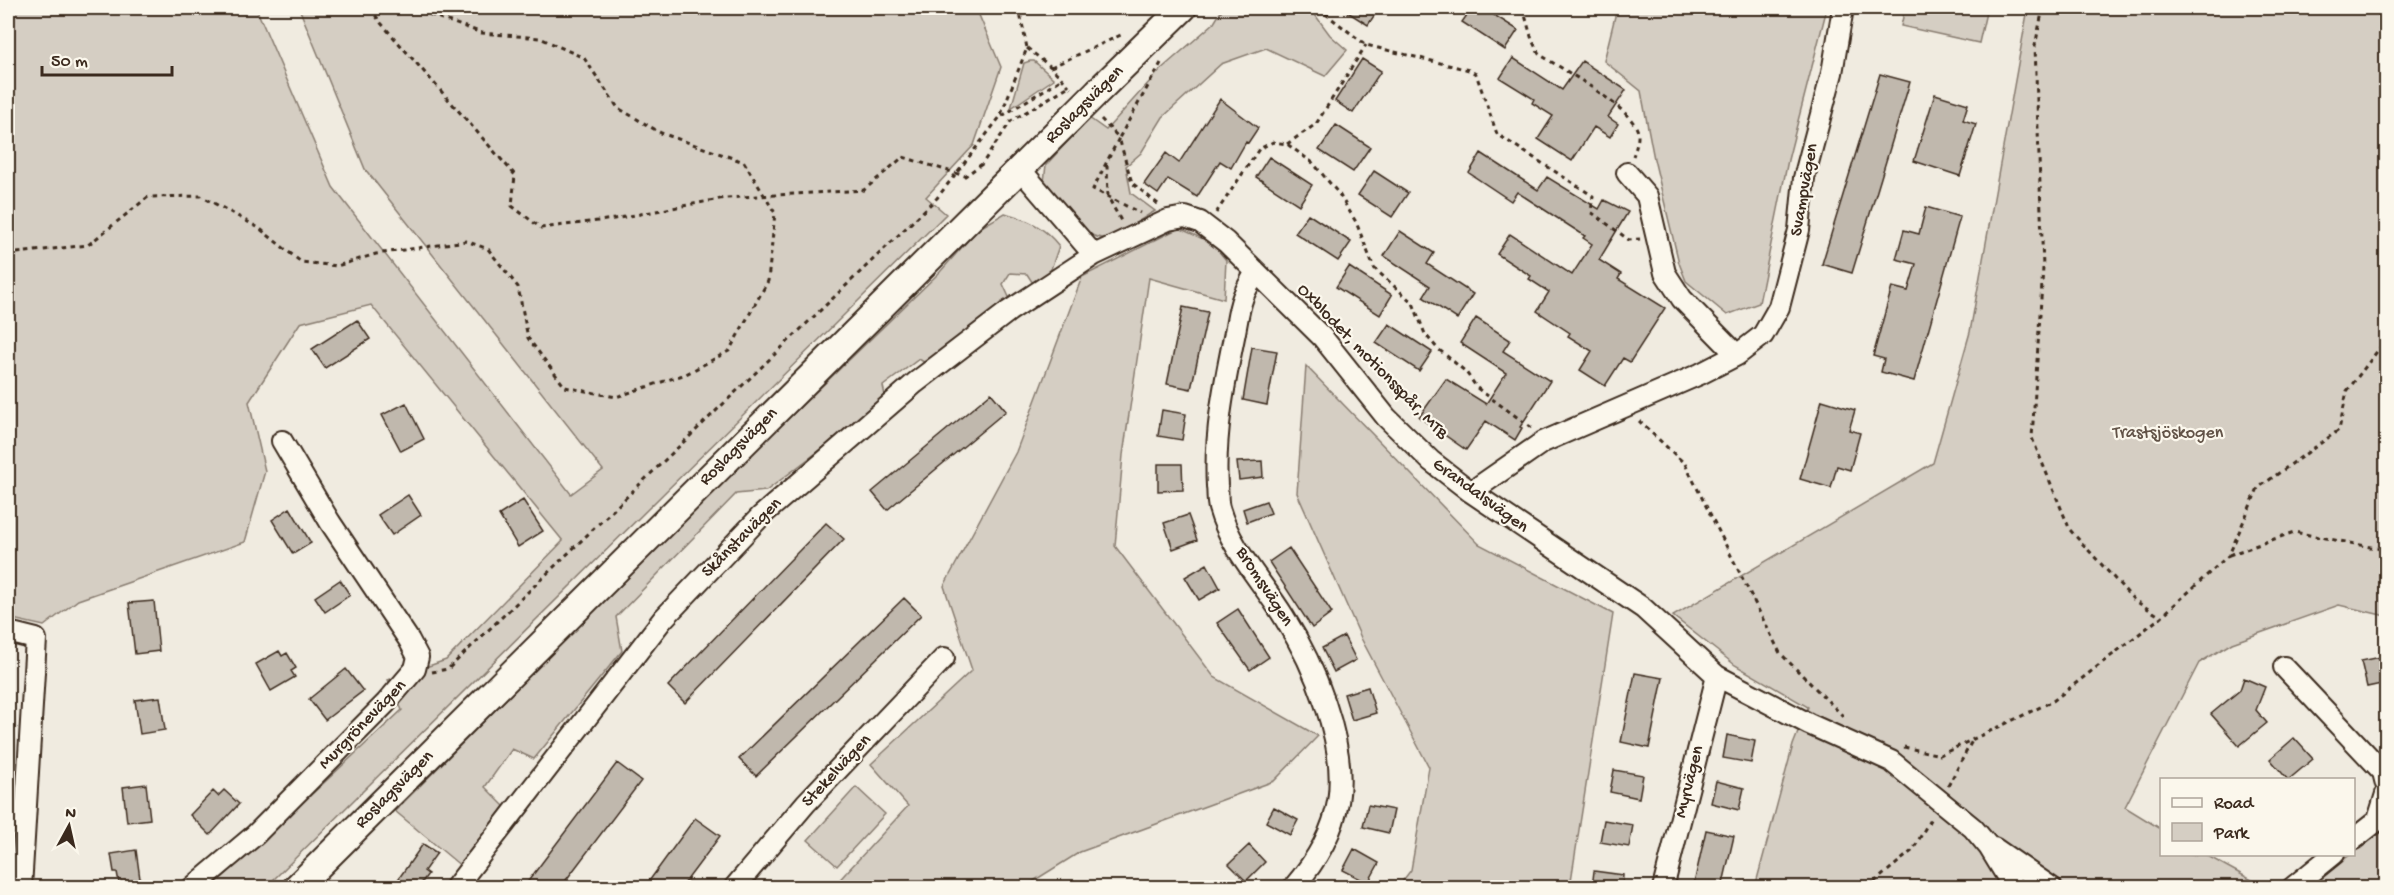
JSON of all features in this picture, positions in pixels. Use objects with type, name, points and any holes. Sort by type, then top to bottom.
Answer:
[{"type":"main road","name":"Roslagsvägen","points":[[296,888],[1020,169],[1083,102],[1183,8]]},
{"type":"street","name":"Svampvägen","points":[[1471,492],[1543,442],[1737,355],[1763,335],[1779,307],[1799,230],[1804,178],[1832,73],[1843,8]]},
{"type":"street","points":[[1020,169],[1094,255]]},
{"type":"street","points":[[1627,173],[1647,196],[1665,273],[1682,299],[1737,355]]},
{"type":"street","name":"Grandalsvägen","points":[[1094,255],[1167,218],[1185,217],[1200,222],[1226,242],[1323,338],[1386,417],[1431,461],[1471,492],[1643,608],[1717,676],[1809,724],[1891,761],[1973,828],[1989,847],[2014,888]]},
{"type":"street","name":"Skånstavägen","points":[[455,888],[663,619],[761,516],[915,383],[1009,312],[1094,255]]},
{"type":"street","name":"Bromsvägen","points":[[1255,273],[1243,297],[1224,388],[1216,463],[1219,508],[1242,559],[1284,616],[1306,658],[1333,725],[1340,752],[1341,770],[1337,805],[1331,830],[1316,859],[1293,888]]},
{"type":"street","name":"Murgrönevägen","points":[[192,888],[255,835],[399,690],[415,669],[418,657],[330,522],[282,441]]},
{"type":"street","points":[[8,632],[36,639],[21,888]]},
{"type":"street","name":"Stekelvägen","points":[[734,888],[806,803],[944,658]]},
{"type":"street","points":[[2284,667],[2383,772],[2386,784]]},
{"type":"street","name":"Myrvägen","points":[[1663,888],[1717,676]]},
{"type":"street","points":[[2355,838],[2378,820],[2386,794]]},
{"type":"street","name":"Grandalsvägen","points":[[1989,847],[2052,888]]},
{"type":"street","points":[[2292,888],[2333,856]]},
{"type":"path","points":[[370,8],[515,175],[512,206],[541,228],[614,219],[725,198],[864,190],[903,157],[965,176],[982,164],[1011,121],[1069,86]]},
{"type":"path","points":[[8,254],[88,245],[148,197],[201,196],[259,228],[301,262],[337,266],[376,254],[466,241],[488,249],[518,287],[528,338],[565,387],[616,397],[686,374],[729,351],[768,281],[775,213],[744,162],[661,133],[618,108],[584,58],[540,38],[482,33],[411,8]]},
{"type":"path","points":[[415,669],[430,672],[448,669],[929,207],[1000,117],[1027,48],[1019,8]]},
{"type":"path","points":[[1318,8],[1366,45],[1469,70],[1476,74],[1497,134],[1593,196],[1591,212],[1629,240],[1656,236]]},
{"type":"path","points":[[1523,8],[1532,40],[1539,54],[1627,113],[1638,130],[1637,145],[1627,173]]},
{"type":"path","points":[[2043,8],[2036,46],[2043,268],[2032,438],[2070,530],[2134,600],[2161,617]]},
{"type":"path","points":[[1051,68],[1133,30]]},
{"type":"path","points":[[1287,144],[1316,124],[1366,45]]},
{"type":"path","points":[[1027,48],[1051,68],[1119,138]]},
{"type":"path","points":[[1098,116],[1119,138],[1132,183],[1162,207],[1167,218],[1149,218],[1093,189],[1119,138],[1161,63]]},
{"type":"path","points":[[1000,117],[1062,79]]},
{"type":"path","points":[[1119,138],[1106,168],[1108,197],[1123,225],[1134,236]]},
{"type":"path","points":[[1207,228],[1259,149],[1273,142],[1287,144],[1313,163],[1339,194],[1356,222],[1374,268],[1413,303],[1425,334],[1437,348],[1466,372],[1477,388],[1532,427],[1543,442]]},
{"type":"path","points":[[2229,555],[2258,488],[2339,430],[2346,391],[2386,342]]},
{"type":"path","points":[[1623,407],[1685,464],[1780,653],[1850,723]]},
{"type":"path","points":[[1897,746],[1940,755],[2053,701],[2161,617],[2229,555],[2294,532],[2386,550]]},
{"type":"path","points":[[1867,888],[1913,850],[1973,739]]},
{"type":"green space","points":[[8,8],[256,8],[333,187],[571,494],[603,470],[365,169],[299,8],[976,8],[1001,67],[974,145],[926,197],[946,214],[266,887],[212,887],[402,710],[388,680],[446,660],[563,541],[371,305],[300,323],[249,402],[265,471],[245,542],[78,600],[44,626],[8,618]]},
{"type":"green space","points":[[1223,8],[1310,8],[1330,35],[1347,50],[1325,76],[1266,48],[1221,64],[1163,117],[1141,153],[1126,166],[1131,193],[1155,211],[1110,237],[1096,237],[1071,217],[1044,182],[1046,165],[1089,118],[1106,130],[1160,70],[1214,23]]},
{"type":"green space","points":[[1617,8],[1827,8],[1788,160],[1759,303],[1727,315],[1686,281],[1679,263],[1654,159],[1641,91],[1604,61]]},
{"type":"green space","points":[[1905,8],[1987,8],[1979,43],[1901,26]]},
{"type":"green space","name":"Trastsjöskogen","points":[[2028,8],[2386,8],[2386,616],[2339,605],[2232,643],[2199,663],[2125,807],[2160,828],[2160,856],[2208,856],[2257,883],[2256,887],[1755,887],[1793,745],[1808,707],[1735,665],[1673,616],[1933,463],[1970,332]]},
{"type":"green space","points":[[1034,61],[1054,79],[1011,108],[1024,63]]},
{"type":"green space","points":[[1005,213],[1035,225],[1047,233],[1059,246],[1051,269],[1036,288],[1027,274],[1010,273],[1003,284],[1009,297],[930,366],[919,359],[883,386],[886,400],[766,491],[736,494],[616,617],[622,651],[534,759],[512,749],[485,787],[504,806],[462,867],[395,811],[709,495],[940,272],[978,229]]},
{"type":"green space","points":[[1179,228],[1212,243],[1226,260],[1224,299],[1149,278],[1123,455],[1115,546],[1214,677],[1318,736],[1274,781],[1080,852],[1024,887],[832,888],[908,806],[871,764],[972,670],[944,586],[1016,452],[1082,277]]},
{"type":"green space","points":[[1306,366],[1479,544],[1613,614],[1570,887],[1398,887],[1411,870],[1429,767],[1362,640],[1297,493]]},
{"type":"green space","points":[[856,787],[885,814],[837,866],[808,840]]},
{"type":"green space","points":[[2386,821],[2386,887],[2304,888],[2349,856],[2355,856],[2355,851],[2382,832]]},
{"type":"building","points":[[1341,8],[1379,8],[1368,25]]},
{"type":"building","points":[[1472,8],[1483,8],[1518,30],[1505,50],[1462,22]]},
{"type":"building","points":[[1513,58],[1562,90],[1582,61],[1626,90],[1608,117],[1618,124],[1610,137],[1594,127],[1572,161],[1538,139],[1553,116],[1532,103],[1534,99],[1500,78]]},
{"type":"building","points":[[1362,59],[1381,71],[1353,113],[1335,101]]},
{"type":"building","points":[[1880,74],[1910,82],[1852,273],[1822,264]]},
{"type":"building","points":[[1935,94],[1968,104],[1963,120],[1976,124],[1960,176],[1914,161]]},
{"type":"building","points":[[1220,99],[1258,128],[1248,143],[1246,142],[1231,168],[1220,161],[1197,197],[1168,179],[1158,194],[1144,184],[1166,153],[1179,163]]},
{"type":"building","points":[[1336,125],[1370,147],[1353,172],[1319,150]]},
{"type":"building","points":[[1481,153],[1538,190],[1547,177],[1599,209],[1604,200],[1628,212],[1599,260],[1621,274],[1618,279],[1665,308],[1630,362],[1623,358],[1605,386],[1580,370],[1592,351],[1568,336],[1570,333],[1537,311],[1549,292],[1529,279],[1531,276],[1497,254],[1510,234],[1572,275],[1592,244],[1583,238],[1585,236],[1517,192],[1511,201],[1469,173]]},
{"type":"building","points":[[1269,157],[1312,185],[1299,205],[1256,177]]},
{"type":"building","points":[[1374,171],[1408,193],[1392,217],[1358,195]]},
{"type":"building","points":[[1926,207],[1960,217],[1914,381],[1881,372],[1884,359],[1873,356],[1892,287],[1908,291],[1916,264],[1896,259],[1904,230],[1919,234]]},
{"type":"building","points":[[1308,214],[1351,242],[1338,261],[1295,233]]},
{"type":"building","points":[[1400,231],[1434,253],[1427,264],[1473,294],[1457,319],[1423,297],[1430,286],[1384,256]]},
{"type":"building","points":[[1349,267],[1392,295],[1380,315],[1336,287]]},
{"type":"building","points":[[1183,307],[1208,312],[1191,389],[1167,384]]},
{"type":"building","points":[[1476,318],[1510,340],[1503,351],[1550,381],[1520,427],[1522,428],[1515,440],[1486,421],[1466,450],[1419,417],[1446,379],[1486,404],[1506,373],[1460,343]]},
{"type":"building","points":[[357,320],[370,339],[325,368],[312,349]]},
{"type":"building","points":[[1389,324],[1432,352],[1419,371],[1376,343]]},
{"type":"building","points":[[1252,347],[1277,351],[1267,405],[1243,400]]},
{"type":"building","points":[[991,393],[1006,411],[887,510],[872,492]]},
{"type":"building","points":[[1822,400],[1855,410],[1849,430],[1860,433],[1850,470],[1837,466],[1831,488],[1800,479]]},
{"type":"building","points":[[406,403],[424,439],[401,451],[382,415]]},
{"type":"building","points":[[1162,410],[1186,414],[1182,440],[1158,436]]},
{"type":"building","points":[[1262,461],[1263,477],[1239,480],[1237,462]]},
{"type":"building","points":[[1158,464],[1182,464],[1183,490],[1158,491]]},
{"type":"building","points":[[408,495],[421,515],[392,535],[378,515]]},
{"type":"building","points":[[523,500],[543,531],[518,547],[499,515]]},
{"type":"building","points":[[1266,501],[1271,513],[1247,522],[1243,509]]},
{"type":"building","points":[[290,508],[311,543],[293,554],[272,520]]},
{"type":"building","points":[[1188,515],[1197,540],[1173,549],[1164,523]]},
{"type":"building","points":[[826,523],[844,539],[685,703],[668,686]]},
{"type":"building","points":[[1289,548],[1332,613],[1312,628],[1269,562]]},
{"type":"building","points":[[1207,564],[1220,588],[1199,600],[1185,577]]},
{"type":"building","points":[[340,580],[350,595],[325,612],[315,597]]},
{"type":"building","points":[[904,598],[921,615],[756,776],[739,759]]},
{"type":"building","points":[[154,601],[159,651],[135,654],[129,603]]},
{"type":"building","points":[[1238,609],[1269,657],[1250,670],[1217,623]]},
{"type":"building","points":[[1344,636],[1356,660],[1334,672],[1322,648]]},
{"type":"building","points":[[279,651],[282,656],[287,653],[296,668],[291,671],[295,677],[271,691],[256,664]]},
{"type":"building","points":[[2386,656],[2386,683],[2367,687],[2361,661]]},
{"type":"building","points":[[346,669],[363,691],[325,720],[309,699]]},
{"type":"building","points":[[1635,673],[1663,678],[1649,748],[1621,742]]},
{"type":"building","points":[[2244,678],[2265,687],[2256,710],[2267,723],[2239,746],[2211,714],[2240,690]]},
{"type":"building","points":[[1368,687],[1376,713],[1352,720],[1344,694]]},
{"type":"building","points":[[160,697],[165,730],[140,734],[135,700]]},
{"type":"building","points":[[1727,735],[1755,741],[1751,763],[1723,758]]},
{"type":"building","points":[[2294,738],[2313,759],[2290,778],[2286,778],[2270,759]]},
{"type":"building","points":[[617,763],[641,781],[560,888],[523,888]]},
{"type":"building","points":[[1614,770],[1643,775],[1639,798],[1610,792]]},
{"type":"building","points":[[1716,781],[1744,788],[1739,810],[1711,803]]},
{"type":"building","points":[[146,784],[150,819],[127,822],[123,787]]},
{"type":"building","points":[[224,790],[239,804],[210,835],[190,815],[213,791],[218,796]]},
{"type":"building","points":[[1368,805],[1394,810],[1389,833],[1363,827]]},
{"type":"building","points":[[1274,807],[1298,820],[1290,835],[1266,822]]},
{"type":"building","points":[[695,818],[720,836],[681,888],[644,888]]},
{"type":"building","points":[[1604,820],[1633,825],[1629,847],[1600,842]]},
{"type":"building","points":[[1706,830],[1734,836],[1722,888],[1693,888]]},
{"type":"building","points":[[423,844],[437,853],[424,871],[428,874],[418,888],[392,888]]},
{"type":"building","points":[[1249,845],[1265,862],[1246,881],[1229,864]]},
{"type":"building","points":[[1354,849],[1379,863],[1368,883],[1343,870]]},
{"type":"building","points":[[136,850],[141,886],[120,888],[111,854]]},
{"type":"building","points":[[1594,871],[1623,875],[1622,888],[1592,888]]}]
